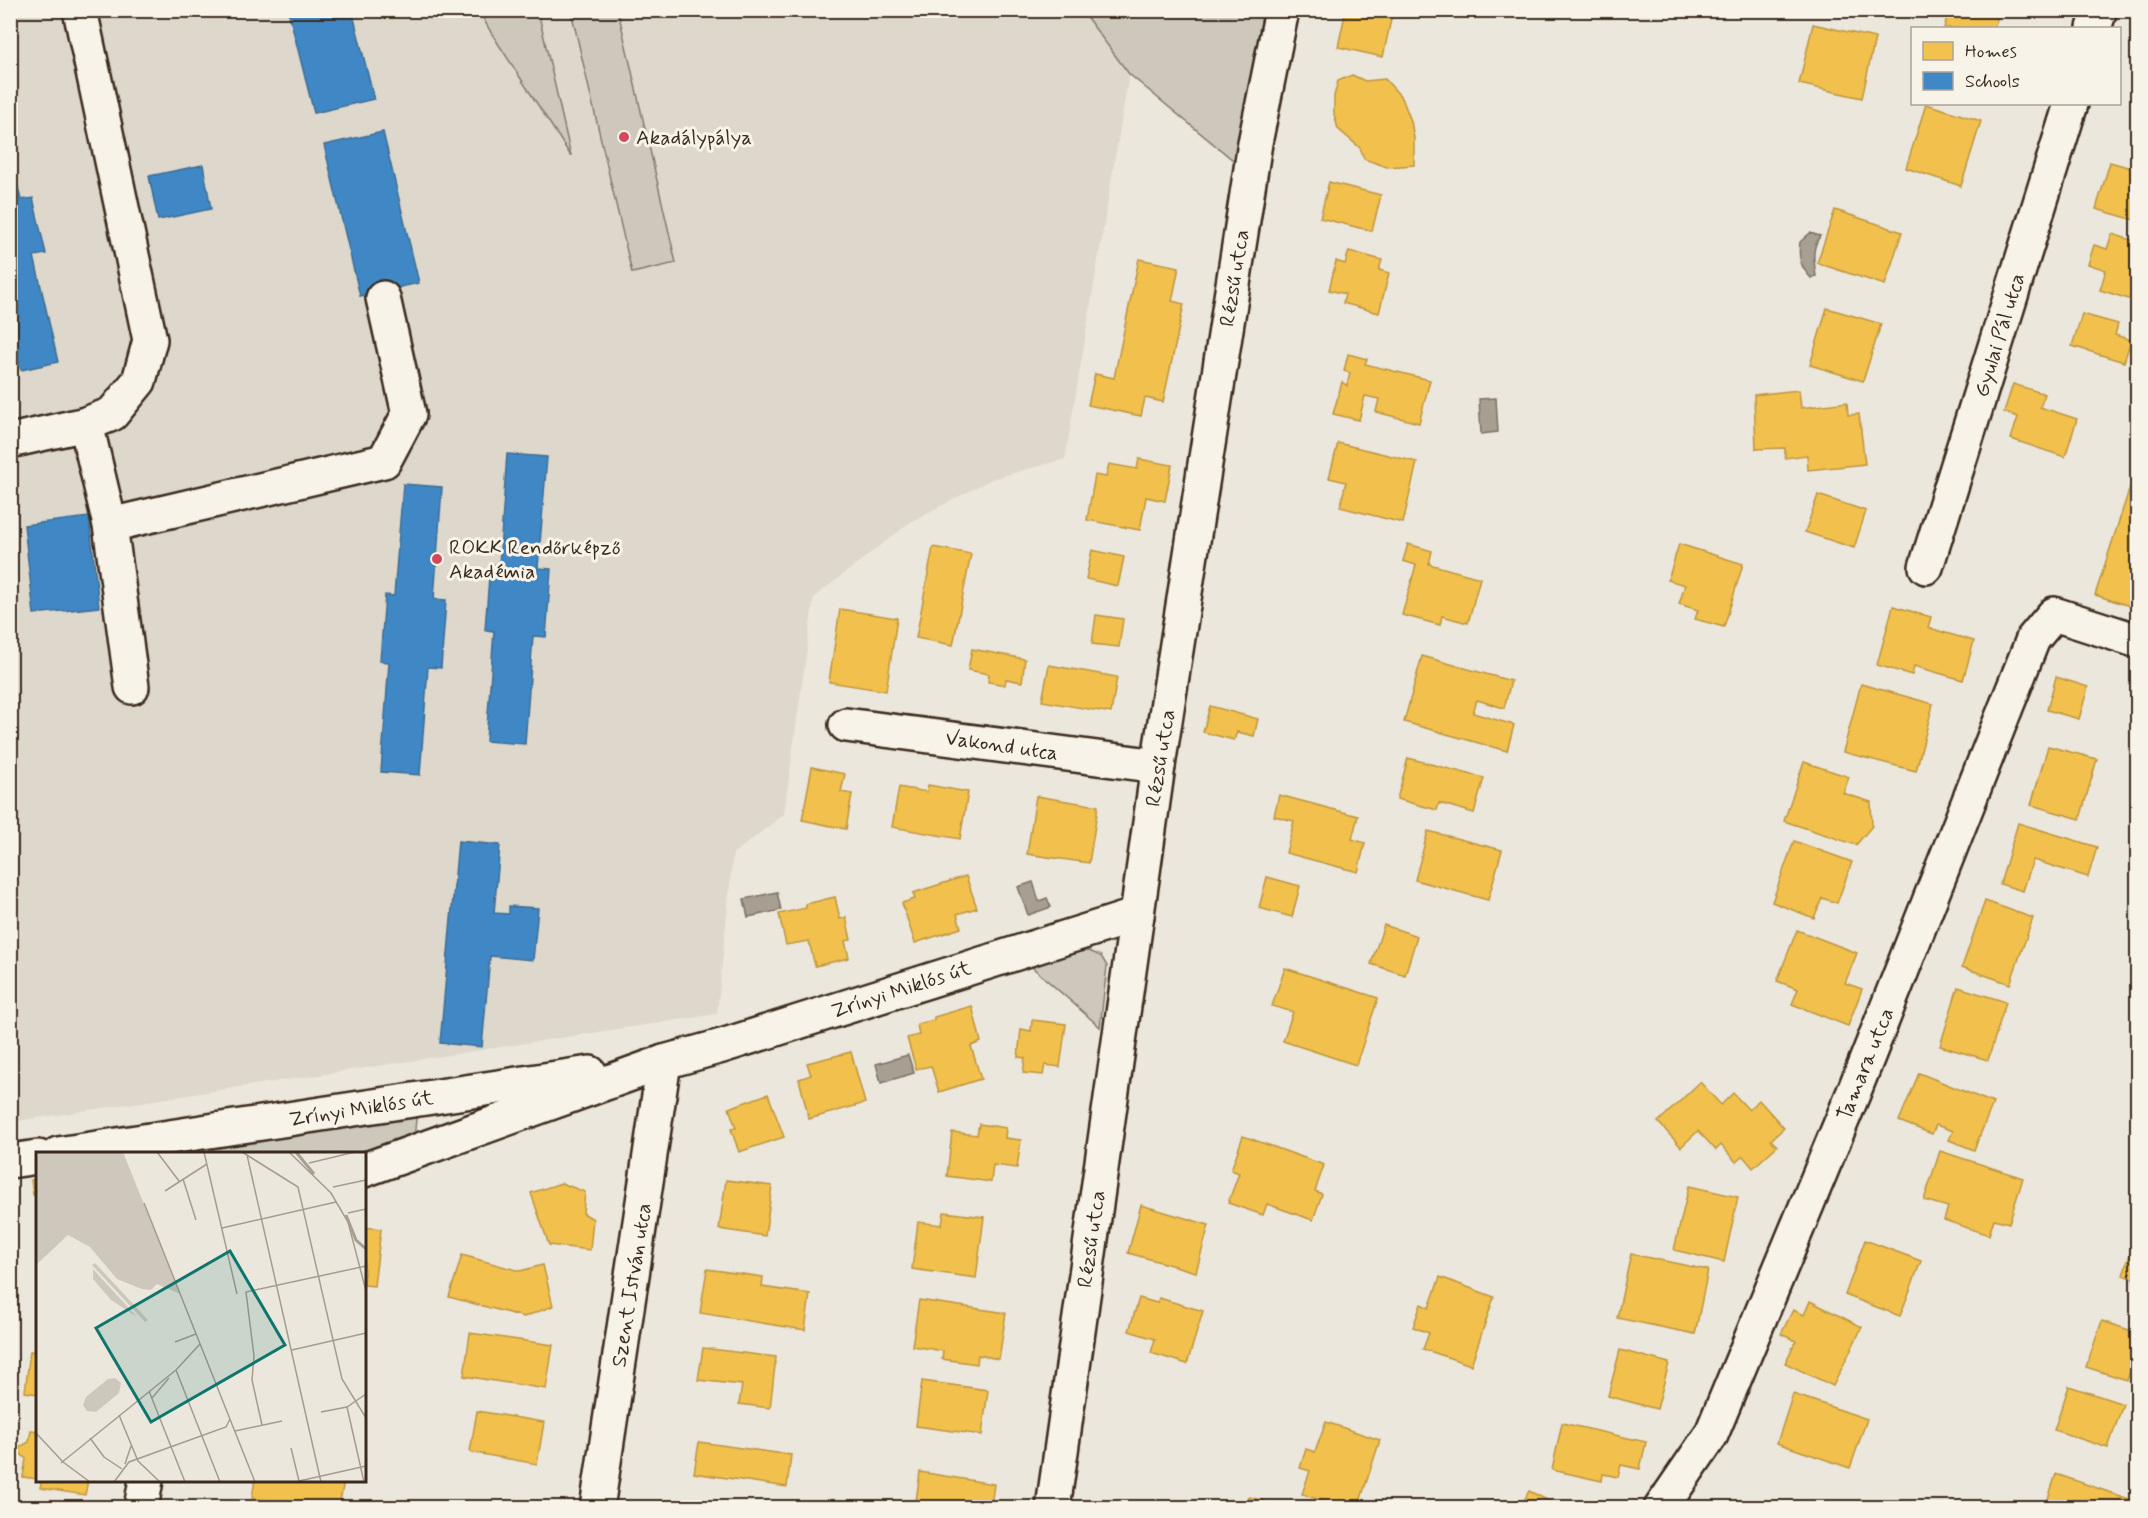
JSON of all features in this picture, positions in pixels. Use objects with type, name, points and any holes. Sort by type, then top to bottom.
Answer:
[{"type":"street","points":[[10,441],[86,424],[112,414],[139,381],[150,340],[80,10]]},
{"type":"street","name":"Rézsű utca","points":[[1053,1508],[1158,766],[1255,143],[1282,10]]},
{"type":"street","points":[[2094,27],[2100,10]]},
{"type":"street","name":"Gyulai Pál utca","points":[[1926,567],[2071,105]]},
{"type":"street","points":[[110,525],[384,460],[409,414],[383,298]]},
{"type":"street","points":[[86,424],[110,525],[132,687]]},
{"type":"street","name":"Tamara utca","points":[[1661,1508],[1711,1435],[1858,1083],[2033,639],[2054,614],[2138,641]]},
{"type":"street","name":"Vakond utca","points":[[846,725],[1158,766]]},
{"type":"street","name":"Zrínyi Miklós út","points":[[366,1169],[664,1062],[722,1046],[1137,915]]},
{"type":"street","name":"Zrínyi Miklós út","points":[[83,1152],[198,1143],[664,1062]]},
{"type":"street","name":"Szent István utca","points":[[597,1508],[664,1062]]},
{"type":"street","points":[[10,1161],[36,1157]]},
{"type":"street","points":[[141,1508],[146,1482]]},
{"type":"shaded area","name":"ROKK Rendőrképző Akadémia","points":[[11,11],[1093,11],[1129,74],[1065,459],[992,479],[912,521],[814,597],[784,814],[733,854],[717,1014],[11,1122]]},
{"type":"shaded area","points":[[479,11],[538,11],[571,156],[492,34]]},
{"type":"shaded area","name":"Akadálypálya","points":[[571,11],[618,11],[676,263],[632,273]]},
{"type":"shaded area","points":[[1082,11],[1282,11],[1250,174],[1129,74]]},
{"type":"shaded area","points":[[1810,233],[1820,236],[1814,250],[1816,276],[1811,278],[1802,266],[1799,253],[1800,242]]},
{"type":"shaded area","points":[[1496,398],[1498,432],[1481,434],[1479,399]]},
{"type":"shaded area","points":[[1033,882],[1039,901],[1047,898],[1051,907],[1028,915],[1018,887]]},
{"type":"shaded area","points":[[777,892],[781,910],[748,917],[744,899]]},
{"type":"shaded area","points":[[1089,951],[1101,956],[1107,966],[1100,1027],[1032,967],[1076,952]]},
{"type":"shaded area","points":[[908,1055],[914,1073],[881,1083],[876,1064]]},
{"type":"shaded area","points":[[417,1109],[414,1140],[366,1153],[213,1152],[214,1138]]},
{"type":"building: Homes","points":[[1346,10],[1393,10],[1383,57],[1338,47]]},
{"type":"building: Homes","points":[[1949,10],[2000,10],[1994,27],[1944,27]]},
{"type":"building: Homes","points":[[1813,24],[1875,38],[1862,98],[1799,84]]},
{"type":"building: Homes","points":[[1352,75],[1365,81],[1385,79],[1402,98],[1411,121],[1414,138],[1414,165],[1387,167],[1364,159],[1360,148],[1338,129],[1334,114],[1334,96],[1338,81]]},
{"type":"building: Homes","points":[[1926,105],[1981,121],[1961,186],[1906,168]]},
{"type":"building: Homes","points":[[2110,162],[2138,170],[2138,221],[2096,209]]},
{"type":"building: Homes","points":[[1329,182],[1381,195],[1372,231],[1320,218]]},
{"type":"building: Homes","points":[[1835,210],[1902,232],[1885,285],[1817,263]]},
{"type":"building: Homes","points":[[2112,234],[2138,242],[2138,302],[2100,290],[2106,270],[2088,264],[2094,245],[2107,249]]},
{"type":"building: Homes","points":[[1349,251],[1382,260],[1379,270],[1389,273],[1379,313],[1343,303],[1345,294],[1329,290],[1336,261],[1345,264]]},
{"type":"building: Homes","points":[[1139,259],[1179,267],[1172,301],[1184,304],[1163,402],[1145,398],[1141,416],[1088,405],[1095,374],[1114,378]]},
{"type":"building: Homes","points":[[1827,308],[1881,324],[1863,381],[1810,365]]},
{"type":"building: Homes","points":[[2082,314],[2118,324],[2115,335],[2131,340],[2124,362],[2072,346]]},
{"type":"building: Homes","points":[[1348,354],[1367,359],[1365,364],[1430,380],[1419,423],[1376,412],[1379,399],[1365,396],[1359,420],[1333,414],[1342,382],[1347,386],[1350,373],[1344,371]]},
{"type":"building: Homes","points":[[2013,384],[2045,394],[2040,407],[2077,419],[2065,457],[2011,439],[2018,417],[2004,412]]},
{"type":"building: Homes","points":[[1799,390],[1801,408],[1847,402],[1848,415],[1859,414],[1865,464],[1808,470],[1807,455],[1785,458],[1785,448],[1756,449],[1754,395]]},
{"type":"building: Homes","points":[[1338,443],[1417,462],[1403,523],[1340,507],[1346,482],[1329,478]]},
{"type":"building: Homes","points":[[1139,459],[1172,465],[1165,501],[1146,497],[1140,530],[1087,520],[1095,475],[1106,477],[1109,464],[1137,469]]},
{"type":"building: Homes","points":[[2131,484],[2138,486],[2138,585],[2130,606],[2095,595]]},
{"type":"building: Homes","points":[[1818,495],[1866,511],[1854,548],[1805,532]]},
{"type":"building: Homes","points":[[1408,544],[1432,551],[1429,564],[1480,578],[1468,623],[1442,616],[1440,625],[1402,615],[1416,565],[1403,561]]},
{"type":"building: Homes","points":[[1679,544],[1743,564],[1724,627],[1695,619],[1698,610],[1679,604],[1685,585],[1668,580]]},
{"type":"building: Homes","points":[[933,547],[971,554],[953,645],[916,638]]},
{"type":"building: Homes","points":[[1092,550],[1124,557],[1118,586],[1086,579]]},
{"type":"building: Homes","points":[[1893,606],[1931,617],[1928,628],[1974,641],[1963,680],[1914,666],[1912,675],[1877,665]]},
{"type":"building: Homes","points":[[840,609],[897,618],[886,691],[829,682]]},
{"type":"building: Homes","points":[[1096,615],[1123,619],[1119,647],[1092,644]]},
{"type":"building: Homes","points":[[972,649],[1025,659],[1022,682],[1006,679],[1005,685],[988,682],[989,674],[968,670]]},
{"type":"building: Homes","points":[[1422,656],[1511,681],[1504,708],[1477,700],[1473,713],[1514,725],[1507,751],[1404,722]]},
{"type":"building: Homes","points":[[1049,665],[1117,677],[1111,713],[1042,701]]},
{"type":"building: Homes","points":[[2056,677],[2088,687],[2079,719],[2047,710]]},
{"type":"building: Homes","points":[[1861,684],[1933,704],[1916,771],[1843,752]]},
{"type":"building: Homes","points":[[1210,706],[1258,719],[1254,736],[1237,732],[1234,740],[1203,732]]},
{"type":"building: Homes","points":[[2048,746],[2097,759],[2080,819],[2031,805]]},
{"type":"building: Homes","points":[[1408,758],[1484,778],[1474,813],[1439,803],[1437,810],[1397,799]]},
{"type":"building: Homes","points":[[1804,762],[1849,777],[1843,793],[1871,802],[1872,826],[1856,845],[1784,821]]},
{"type":"building: Homes","points":[[812,767],[845,774],[841,792],[852,794],[846,829],[802,820]]},
{"type":"building: Homes","points":[[928,785],[968,792],[960,839],[892,827],[899,787],[927,792]]},
{"type":"building: Homes","points":[[1279,795],[1358,816],[1352,839],[1365,843],[1358,872],[1286,853],[1294,821],[1274,816]]},
{"type":"building: Homes","points":[[1036,796],[1098,806],[1089,863],[1027,854]]},
{"type":"building: Homes","points":[[2018,823],[2097,847],[2088,877],[2033,860],[2023,891],[2000,884]]},
{"type":"building: Homes","points":[[1428,831],[1502,850],[1488,900],[1415,880]]},
{"type":"building: Homes","points":[[1794,841],[1852,862],[1837,903],[1822,898],[1814,918],[1772,902]]},
{"type":"building: Homes","points":[[966,876],[977,908],[957,914],[961,928],[915,943],[902,903],[915,899],[913,893]]},
{"type":"building: Homes","points":[[1267,877],[1300,886],[1292,917],[1259,908]]},
{"type":"building: Homes","points":[[835,897],[840,919],[846,917],[851,940],[845,941],[849,958],[815,966],[809,941],[786,945],[779,914],[806,908],[806,904]]},
{"type":"building: Homes","points":[[1985,901],[2033,918],[2010,984],[1962,967]]},
{"type":"building: Homes","points":[[1384,925],[1417,936],[1405,975],[1371,964]]},
{"type":"building: Homes","points":[[1797,930],[1857,953],[1845,983],[1862,989],[1848,1026],[1792,1004],[1798,989],[1777,981]]},
{"type":"building: Homes","points":[[1285,968],[1378,998],[1356,1065],[1283,1041],[1293,1012],[1272,1006]]},
{"type":"building: Homes","points":[[1958,987],[2006,1002],[1988,1060],[1940,1046]]},
{"type":"building: Homes","points":[[972,1006],[981,1042],[971,1046],[981,1079],[939,1092],[931,1066],[916,1069],[907,1038],[919,1035],[917,1024]]},
{"type":"building: Homes","points":[[1032,1020],[1066,1024],[1060,1067],[1045,1065],[1043,1075],[1023,1073],[1025,1058],[1018,1057],[1021,1029],[1031,1031]]},
{"type":"building: Homes","points":[[851,1052],[865,1103],[809,1119],[799,1079],[811,1075],[807,1063]]},
{"type":"building: Homes","points":[[1919,1073],[1993,1103],[1974,1150],[1949,1140],[1953,1131],[1936,1125],[1932,1134],[1899,1121]]},
{"type":"building: Homes","points":[[1700,1082],[1721,1105],[1733,1093],[1749,1110],[1759,1100],[1784,1128],[1771,1140],[1777,1146],[1753,1168],[1743,1156],[1736,1162],[1721,1145],[1716,1150],[1698,1131],[1681,1147],[1658,1122]]},
{"type":"building: Homes","points":[[768,1094],[784,1137],[739,1152],[731,1129],[736,1128],[729,1108]]},
{"type":"building: Homes","points":[[979,1124],[1006,1128],[1005,1138],[1021,1140],[1017,1168],[993,1165],[991,1182],[947,1176],[952,1132],[977,1135]]},
{"type":"building: Homes","points":[[1243,1136],[1324,1165],[1315,1191],[1322,1194],[1313,1220],[1267,1204],[1263,1215],[1228,1203],[1239,1173],[1231,1170]]},
{"type":"building: Homes","points":[[1940,1151],[2023,1178],[2009,1223],[1994,1219],[1989,1235],[1944,1220],[1948,1207],[1924,1200]]},
{"type":"building: Homes","points":[[36,1179],[36,1194],[33,1195],[31,1180]]},
{"type":"building: Homes","points":[[726,1180],[772,1186],[765,1236],[719,1229]]},
{"type":"building: Homes","points":[[561,1183],[585,1192],[583,1213],[593,1219],[590,1250],[549,1245],[531,1193]]},
{"type":"building: Homes","points":[[1689,1186],[1738,1197],[1724,1262],[1674,1250]]},
{"type":"building: Homes","points":[[1141,1205],[1209,1225],[1196,1272],[1128,1253]]},
{"type":"building: Homes","points":[[944,1212],[984,1217],[976,1278],[912,1269],[918,1222],[942,1225]]},
{"type":"building: Homes","points":[[366,1227],[381,1229],[374,1286],[366,1285]]},
{"type":"building: Homes","points":[[2138,1232],[2138,1280],[2123,1275]]},
{"type":"building: Homes","points":[[1865,1240],[1921,1261],[1900,1316],[1845,1295]]},
{"type":"building: Homes","points":[[1631,1254],[1708,1270],[1695,1334],[1617,1318]]},
{"type":"building: Homes","points":[[462,1255],[520,1271],[543,1265],[553,1306],[524,1317],[449,1297]]},
{"type":"building: Homes","points":[[707,1269],[763,1277],[762,1287],[810,1294],[805,1330],[700,1313]]},
{"type":"building: Homes","points":[[1440,1277],[1494,1297],[1471,1365],[1423,1349],[1429,1333],[1413,1327],[1421,1304],[1429,1308]]},
{"type":"building: Homes","points":[[1139,1298],[1157,1303],[1159,1298],[1203,1311],[1187,1364],[1151,1353],[1155,1339],[1129,1331]]},
{"type":"building: Homes","points":[[919,1300],[1006,1313],[999,1359],[978,1355],[977,1364],[942,1359],[943,1351],[912,1346]]},
{"type":"building: Homes","points":[[1810,1301],[1862,1327],[1833,1386],[1785,1363],[1796,1341],[1781,1334],[1793,1310],[1804,1315]]},
{"type":"building: Homes","points":[[2102,1321],[2138,1333],[2138,1350],[2127,1380],[2086,1367]]},
{"type":"building: Homes","points":[[470,1333],[553,1345],[546,1389],[464,1376]]},
{"type":"building: Homes","points":[[703,1348],[776,1357],[770,1408],[739,1404],[742,1385],[698,1380]]},
{"type":"building: Homes","points":[[1620,1350],[1669,1363],[1657,1409],[1608,1396]]},
{"type":"building: Homes","points":[[30,1351],[36,1352],[36,1394],[25,1392]]},
{"type":"building: Homes","points":[[922,1381],[988,1390],[982,1435],[916,1426]]},
{"type":"building: Homes","points":[[2069,1386],[2123,1404],[2108,1448],[2054,1430]]},
{"type":"building: Homes","points":[[1793,1394],[1867,1419],[1850,1468],[1777,1443]]},
{"type":"building: Homes","points":[[477,1411],[544,1422],[537,1464],[470,1452]]},
{"type":"building: Homes","points":[[1326,1422],[1380,1440],[1358,1508],[1344,1508],[1302,1494],[1310,1471],[1300,1468],[1306,1449],[1315,1452]]},
{"type":"building: Homes","points":[[1562,1423],[1646,1442],[1640,1469],[1621,1465],[1618,1477],[1603,1474],[1602,1481],[1552,1470]]},
{"type":"building: Homes","points":[[31,1430],[36,1431],[36,1479],[23,1477],[26,1459],[19,1452],[20,1447],[29,1442]]},
{"type":"building: Homes","points":[[699,1442],[791,1455],[787,1487],[694,1473]]},
{"type":"building: Homes","points":[[920,1472],[994,1484],[991,1506],[973,1503],[972,1508],[915,1508]]},
{"type":"building: Homes","points":[[2056,1474],[2138,1502],[2138,1508],[2045,1508]]},
{"type":"building: Homes","points":[[42,1482],[88,1482],[85,1495],[40,1488]]},
{"type":"building: Homes","points":[[255,1482],[344,1482],[339,1508],[296,1508],[297,1505],[252,1498]]},
{"type":"building: Homes","points":[[1529,1491],[1563,1508],[1520,1508]]},
{"type":"building: Homes","points":[[1249,1497],[1288,1507],[1288,1508],[1247,1508]]},
{"type":"building: Schools","points":[[288,10],[352,10],[374,99],[314,113]]},
{"type":"building: Schools","points":[[383,132],[419,283],[360,296],[324,145]]},
{"type":"building: Schools","points":[[10,154],[21,200],[33,198],[46,254],[34,256],[58,362],[21,370],[10,327]]},
{"type":"building: Schools","points":[[203,165],[211,209],[158,220],[149,176]]},
{"type":"building: Schools","points":[[507,454],[547,457],[538,568],[551,569],[546,637],[533,636],[525,744],[486,741],[494,631],[485,630],[490,564],[499,565]]},
{"type":"building: Schools","points":[[403,484],[442,487],[434,599],[446,600],[441,668],[428,667],[420,775],[381,772],[389,662],[380,661],[385,595],[394,596]]},
{"type":"building: Schools","points":[[89,517],[99,607],[34,614],[24,525]]},
{"type":"building: Schools","points":[[458,841],[500,845],[494,913],[509,914],[509,906],[538,908],[533,960],[490,956],[482,1047],[440,1043]]},
{"type":"place","name":"Akadálypálya","points":[[624,137]]},
{"type":"place","name":"ROKK Rendőrképző Akadémia","points":[[437,559]]}]
